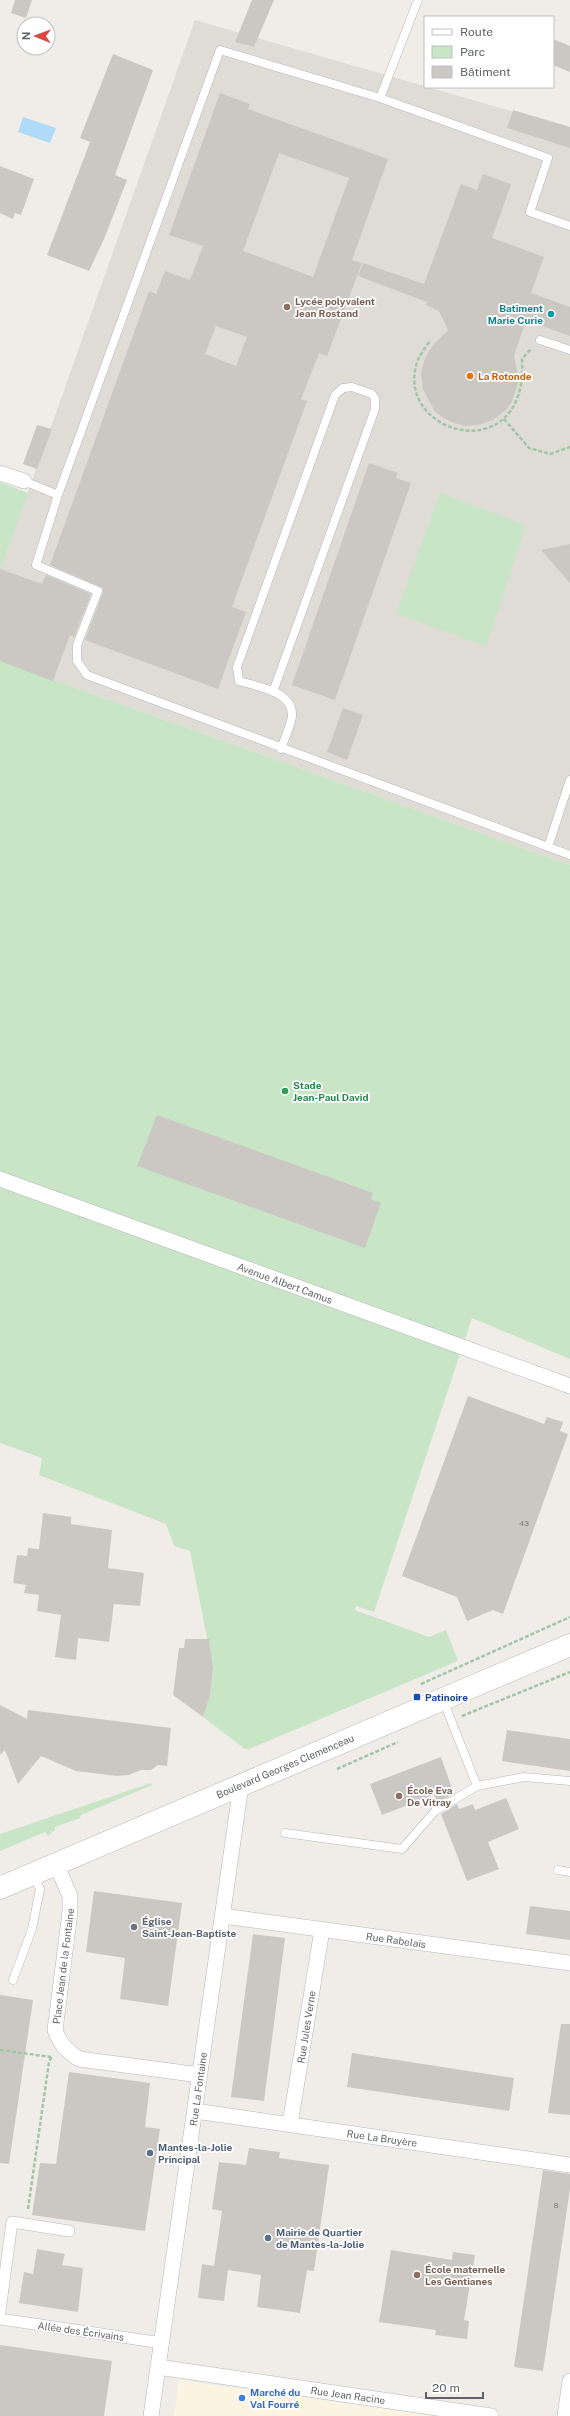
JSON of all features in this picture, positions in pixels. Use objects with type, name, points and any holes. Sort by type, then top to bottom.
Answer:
[{"type":"main road","name":"Boulevard Georges Clemenceau","points":[[0,1888],[570,1644]]},
{"type":"street","points":[[0,473],[24,481]]},
{"type":"street","name":"Avenue Albert Camus","points":[[0,1179],[570,1386]]},
{"type":"street","name":"Rue La Fontaine","points":[[151,2416],[241,1785]]},
{"type":"street","name":"Place Jean de la Fontaine","points":[[56,1864],[70,1896],[70,1912],[55,2030],[60,2042]]},
{"type":"street","name":"Rue Rabelais","points":[[223,1916],[570,1963]]},
{"type":"street","name":"Rue Jules Verne","points":[[290,2124],[322,1930]]},
{"type":"street","points":[[60,2042],[66,2051],[79,2059],[200,2075]]},
{"type":"street","name":"Rue La Bruyère","points":[[195,2110],[570,2164]]},
{"type":"street","points":[[0,2312],[12,2222],[69,2231]]},
{"type":"street","name":"Allée des Écrivains","points":[[0,2319],[162,2343]]},
{"type":"street","name":"Rue Jean Racine","points":[[158,2367],[491,2416]]},
{"type":"street","points":[[565,2416],[570,2381]]},
{"type":"lane","points":[[380,98],[418,0]]},
{"type":"lane","points":[[570,226],[530,212],[548,158],[380,98],[220,50],[58,495],[36,565],[98,591],[77,646],[77,661],[87,675],[281,749],[570,856]]},
{"type":"lane","points":[[540,340],[570,350]]},
{"type":"lane","points":[[273,692],[375,409],[375,400],[372,394],[352,387],[343,388],[335,395],[237,667],[239,680],[287,698],[291,704],[292,717],[281,749]]},
{"type":"lane","points":[[24,481],[58,495]]},
{"type":"lane","points":[[548,847],[570,780]]},
{"type":"lane","points":[[443,1699],[477,1786]]},
{"type":"lane","points":[[285,1833],[402,1849],[435,1811],[477,1786],[524,1777],[570,1781]]},
{"type":"lane","points":[[558,1870],[570,1872]]},
{"type":"lane","points":[[13,1980],[32,1929],[40,1889],[33,1874]]},
{"type":"path","points":[[429,342],[416,368],[415,380],[423,405],[434,418],[446,426],[471,432],[487,429],[504,419],[518,399],[522,384],[522,359],[540,340]]},
{"type":"path","points":[[504,419],[529,448],[550,454],[570,447]]},
{"type":"path","points":[[26,2224],[49,2062],[60,2042]]},
{"type":"path","points":[[0,2050],[52,2057]]},
{"type":"shaded area","name":"Lycée polyvalent Jean Rostand","points":[[195,20],[424,86],[424,88],[431,88],[570,128],[570,865],[0,661],[0,571]]},
{"type":"shaded area","name":"Marché du Val Fourré","points":[[179,2380],[437,2416],[174,2416]]},
{"type":"green space","points":[[0,482],[28,493],[0,571]]},
{"type":"green space","points":[[440,493],[526,525],[486,646],[396,614]]},
{"type":"green space","name":"Stade Jean-Paul David","points":[[0,661],[570,865],[570,1359],[472,1318],[374,1612],[356,1606],[355,1610],[429,1637],[446,1630],[458,1661],[249,1749],[245,1749],[203,1717],[210,1696],[213,1668],[190,1551],[174,1546],[166,1524],[39,1475],[42,1458],[0,1443]]},
{"type":"green space","points":[[151,1783],[152,1785],[81,1815],[80,1818],[55,1827],[55,1830],[48,1836],[45,1832],[0,1851],[0,1834]]},
{"type":"water","points":[[23,117],[56,128],[50,143],[18,132]]},
{"type":"building","points":[[15,0],[32,0],[27,16],[20,16],[11,13]]},
{"type":"building","points":[[252,0],[274,0],[254,47],[235,42]]},
{"type":"building","points":[[554,39],[570,46],[570,72],[554,65]]},
{"type":"building","points":[[113,54],[153,70],[115,175],[127,180],[104,239],[89,271],[47,255],[90,142],[80,138]]},
{"type":"building","points":[[220,93],[250,104],[248,109],[388,159],[352,260],[362,263],[327,356],[319,353],[301,399],[307,401],[232,607],[246,612],[218,689],[85,640],[103,593],[103,588],[50,565],[149,291],[156,294],[165,271],[190,280],[203,246],[169,235]],"holes":[[[279,153],[349,178],[313,277],[243,251]],[[216,326],[247,337],[236,366],[205,354]]]},
{"type":"building","points":[[513,110],[570,127],[570,148],[507,128]]},
{"type":"building","points":[[0,166],[34,179],[21,215],[15,213],[13,219],[0,213]]},
{"type":"building","points":[[483,174],[511,184],[492,238],[544,257],[531,293],[570,307],[570,336],[526,320],[514,356],[519,379],[512,402],[506,410],[493,420],[479,425],[464,426],[449,421],[435,412],[423,389],[421,373],[425,358],[433,345],[448,330],[439,311],[426,305],[427,302],[358,276],[363,263],[424,284],[461,184],[477,190]]},
{"type":"building","points":[[37,425],[52,429],[37,469],[23,464]]},
{"type":"building","points":[[369,463],[398,473],[396,478],[411,483],[335,700],[292,685]]},
{"type":"building","points":[[570,544],[570,583],[541,550]]},
{"type":"building","points":[[0,569],[42,584],[46,575],[91,594],[74,637],[70,635],[53,681],[0,661]]},
{"type":"building","points":[[343,708],[363,715],[347,760],[327,752]]},
{"type":"building","points":[[157,1115],[373,1193],[371,1199],[381,1203],[365,1248],[137,1166]]},
{"type":"building","points":[[468,1396],[544,1424],[547,1417],[563,1422],[560,1431],[568,1434],[503,1614],[493,1610],[467,1621],[457,1597],[402,1576]]},
{"type":"building","points":[[43,1513],[71,1517],[71,1524],[112,1530],[108,1568],[144,1573],[140,1606],[114,1604],[109,1642],[78,1638],[76,1660],[55,1657],[61,1615],[37,1611],[39,1595],[24,1593],[26,1585],[13,1583],[17,1555],[27,1556],[28,1548],[39,1549]]},
{"type":"building","points":[[185,1639],[209,1639],[213,1668],[210,1696],[203,1717],[173,1695],[179,1648],[184,1648]]},
{"type":"building","points":[[0,1705],[27,1719],[28,1710],[171,1728],[167,1766],[158,1765],[151,1770],[141,1770],[129,1775],[117,1776],[76,1771],[41,1756],[18,1784],[5,1750],[0,1755]]},
{"type":"building","points":[[507,1730],[570,1739],[570,1771],[502,1761]]},
{"type":"building","points":[[441,1757],[454,1794],[437,1803],[434,1795],[382,1815],[370,1784]]},
{"type":"building","points":[[506,1798],[519,1829],[488,1842],[499,1869],[467,1881],[441,1814],[457,1804],[459,1809],[473,1804],[475,1810]]},
{"type":"building","name":"Église Saint-Jean-Baptiste","points":[[94,1891],[182,1903],[168,2006],[120,1999],[125,1958],[86,1952]]},
{"type":"building","points":[[530,1906],[570,1911],[570,1940],[526,1934]]},
{"type":"building","points":[[253,1934],[285,1938],[264,2101],[231,2097]]},
{"type":"building","points":[[0,1995],[33,2000],[9,2164],[0,2163]]},
{"type":"building","points":[[561,2024],[570,2024],[570,2115],[548,2113]]},
{"type":"building","points":[[352,2053],[514,2078],[509,2111],[347,2087]]},
{"type":"building","points":[[69,2072],[150,2083],[145,2127],[160,2129],[145,2231],[32,2215],[40,2163],[56,2164]]},
{"type":"building","name":"Mairie de Quartier de Mantes-la-Jolie","points":[[249,2148],[280,2152],[279,2158],[329,2165],[314,2271],[307,2270],[300,2313],[257,2307],[261,2275],[228,2270],[224,2301],[198,2298],[202,2264],[214,2266],[222,2211],[212,2209],[219,2162],[246,2165]]},
{"type":"building","points":[[543,2170],[570,2174],[570,2189],[543,2371],[514,2367]]},
{"type":"building","points":[[37,2249],[65,2254],[62,2265],[83,2268],[78,2312],[19,2303],[24,2272],[33,2274]]},
{"type":"building","points":[[391,2250],[452,2260],[453,2252],[475,2255],[464,2320],[469,2321],[467,2339],[435,2335],[436,2330],[379,2322]]},
{"type":"building","points":[[0,2345],[112,2361],[104,2416],[0,2416]]},
{"type":"place","name":"Lycée polyvalent Jean Rostand","points":[[287,307]]},
{"type":"place","name":"Batiment Marie Curie","points":[[551,314]]},
{"type":"place","name":"La Rotonde","points":[[470,376]]},
{"type":"place","name":"Stade Jean-Paul David","points":[[285,1091]]},
{"type":"place","name":"Patinoire","points":[[417,1697]]},
{"type":"place","name":"École Eva De Vitray","points":[[399,1796]]},
{"type":"place","name":"Église Saint-Jean-Baptiste","points":[[134,1927]]},
{"type":"place","name":"Mantes-la-Jolie Principal","points":[[150,2153]]},
{"type":"place","name":"Mairie de Quartier de Mantes-la-Jolie","points":[[268,2238]]},
{"type":"place","name":"École maternelle Les Gentianes","points":[[417,2275]]},
{"type":"place","name":"Marché du Val Fourré","points":[[242,2398]]}]
